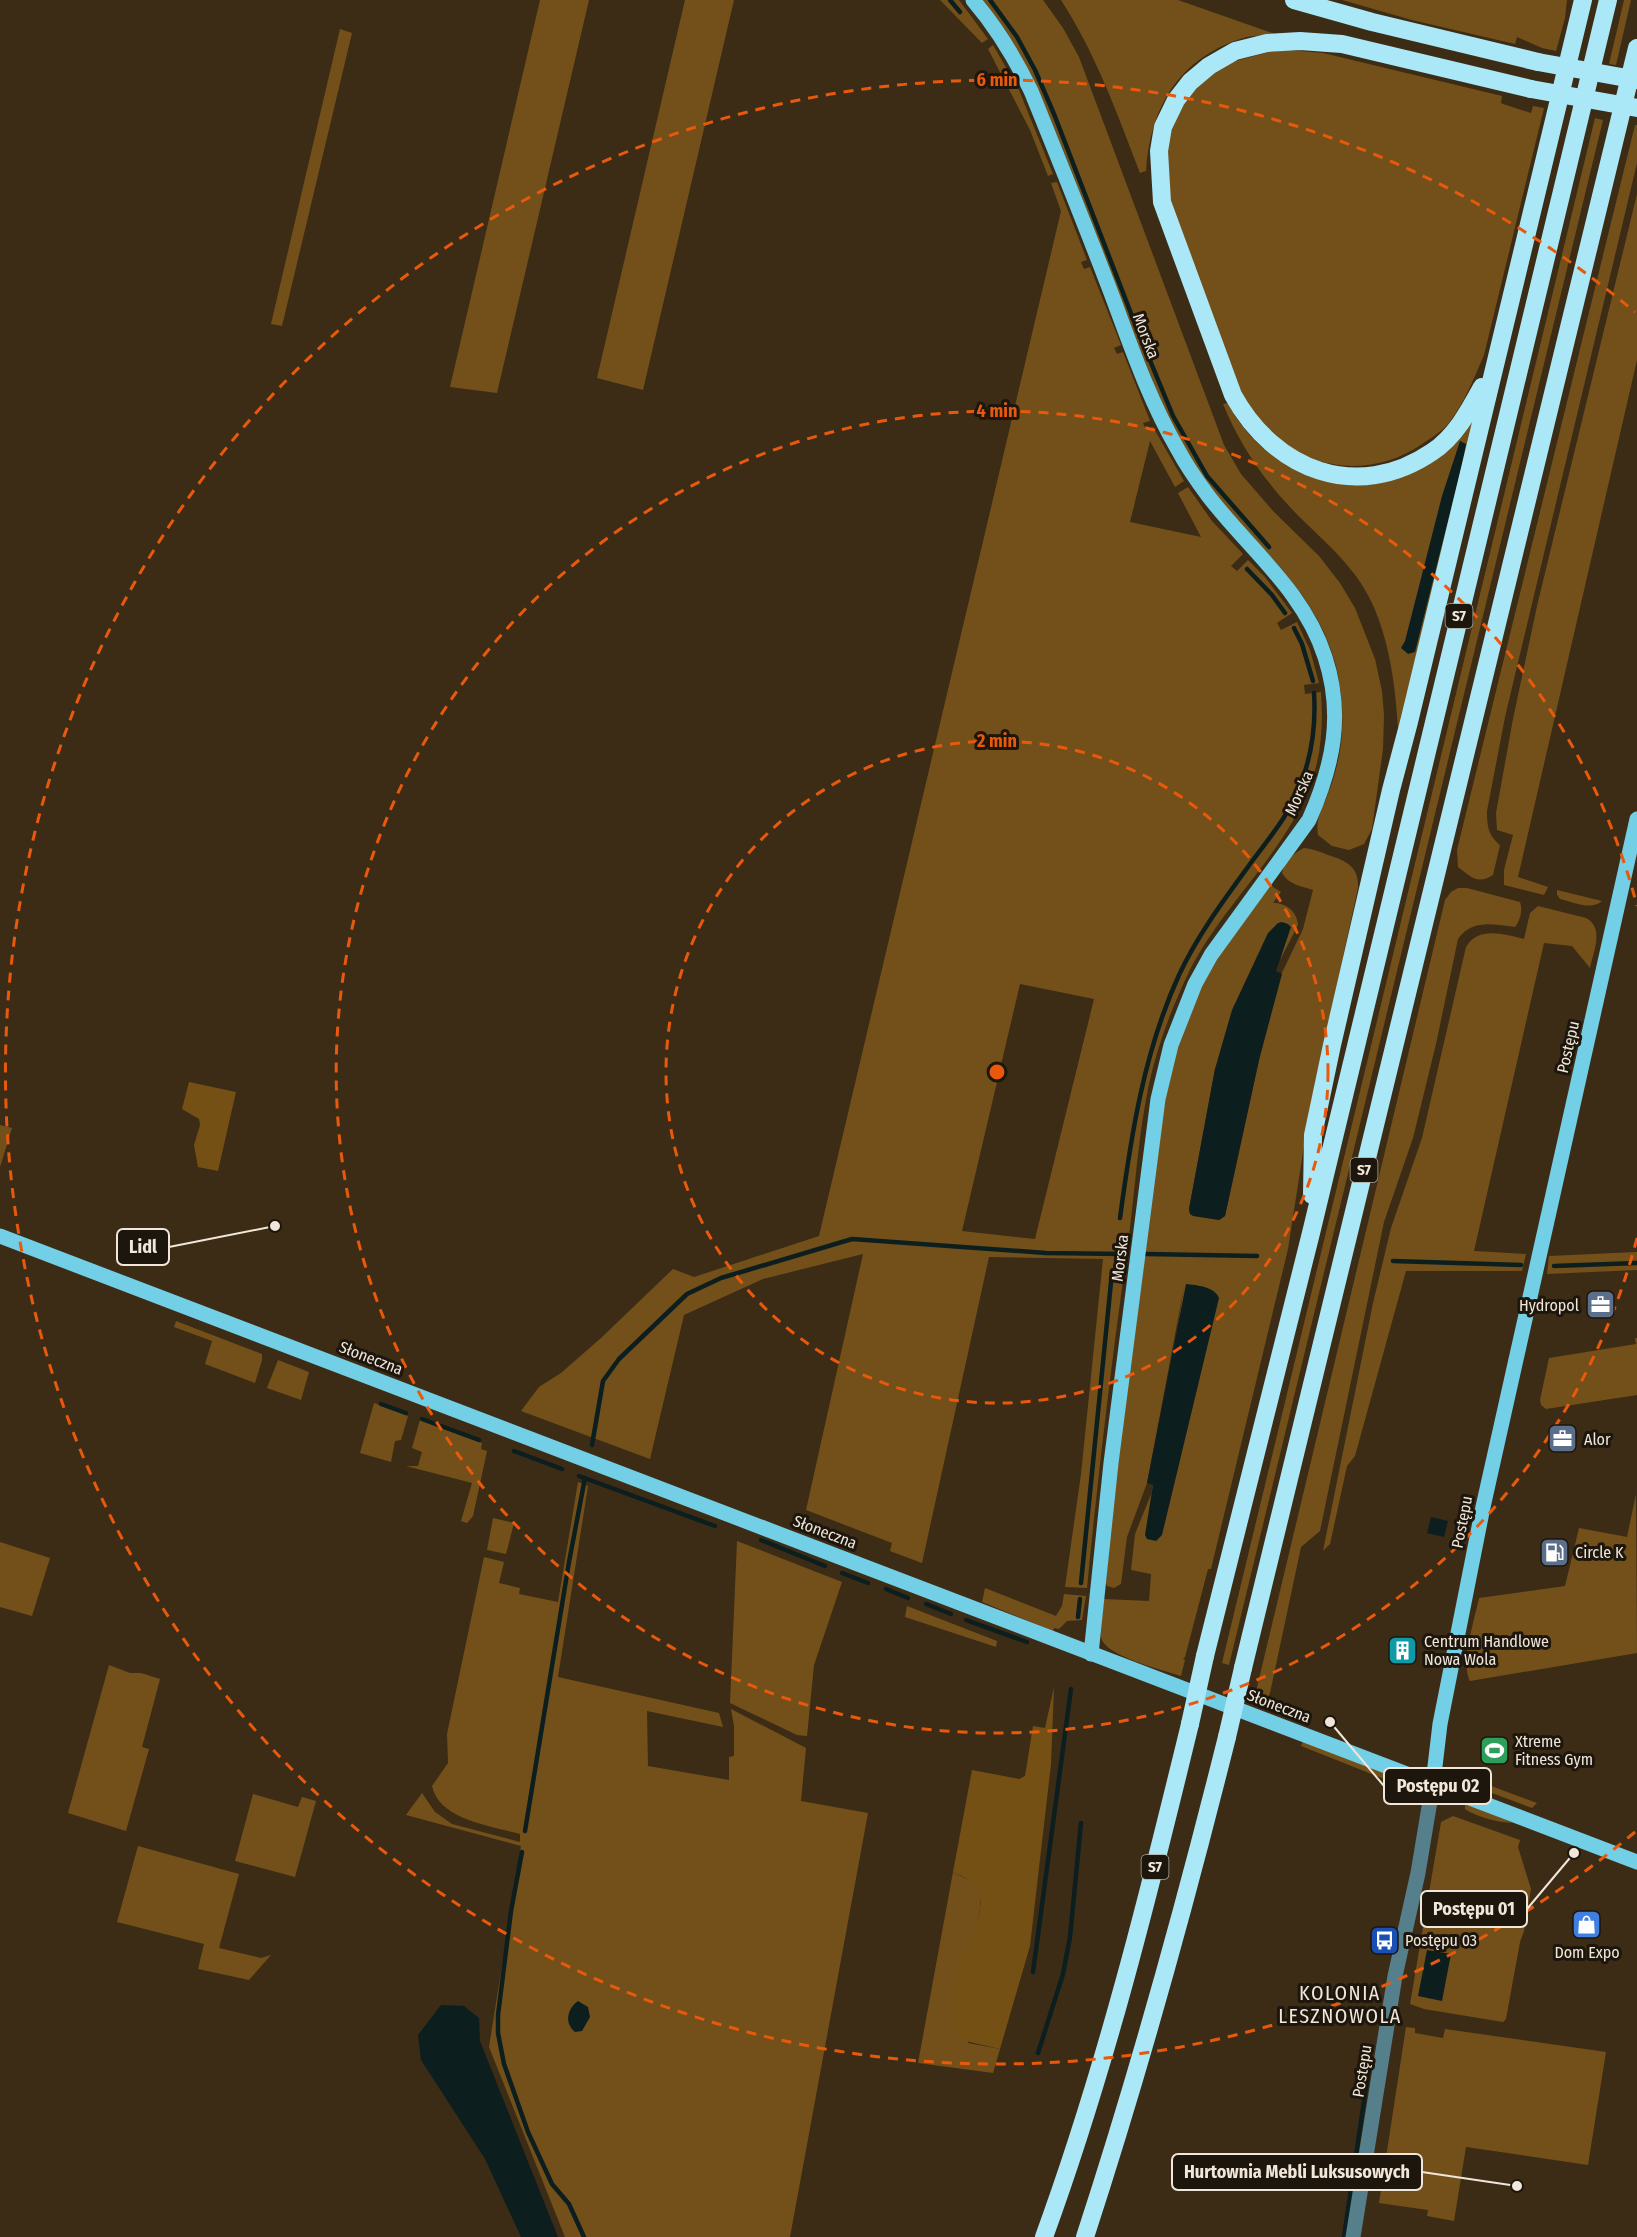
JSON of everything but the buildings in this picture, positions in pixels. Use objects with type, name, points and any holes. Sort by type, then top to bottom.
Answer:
[{"type":"highway","points":[[1294,0],[1372,22],[1538,62],[1637,80]]},
{"type":"highway","points":[[1575,36],[1576,0]]},
{"type":"highway","points":[[1311,1233],[1313,1135],[1332,1045],[1583,0]]},
{"type":"highway","name":"S7","points":[[1044,2237],[1080,2135],[1118,2009],[1190,1724],[1311,1233],[1608,0]]},
{"type":"highway","points":[[1493,367],[1455,431],[1433,451],[1410,465],[1373,476],[1351,476],[1309,468],[1292,461],[1258,432],[1242,412],[1233,395],[1162,202],[1159,151],[1163,127],[1176,99],[1190,82],[1209,66],[1235,51],[1267,43],[1300,41],[1342,44],[1531,89],[1637,108]]},
{"type":"highway","name":"S7","points":[[1085,2237],[1113,2152],[1194,1871],[1637,48]]},
{"type":"main road","name":"Morska","points":[[973,0],[988,17],[1015,57],[1031,91],[1161,419],[1190,471],[1209,498],[1282,580],[1299,603],[1317,634],[1326,659],[1335,712],[1331,758],[1320,796],[1309,820],[1211,955],[1195,984],[1171,1045],[1157,1111],[1111,1463],[1091,1654]]},
{"type":"main road","name":"Postępu","points":[[1432,1783],[1440,1724],[1483,1507],[1637,819]]},
{"type":"main road","name":"Słoneczna","points":[[0,1236],[1637,1862]]},
{"type":"street","name":"Postępu","points":[[1353,2237],[1395,1976],[1418,1873],[1432,1783]]},
{"type":"shaded area","points":[[540,0],[589,0],[497,393],[450,387]]},
{"type":"shaded area","points":[[685,0],[734,0],[643,390],[597,378]]},
{"type":"shaded area","points":[[940,0],[959,0],[988,39],[982,43]]},
{"type":"shaded area","points":[[983,0],[1043,0],[1063,28],[1079,57],[1224,445],[1241,474],[1274,512],[1319,556],[1340,583],[1355,608],[1375,659],[1382,691],[1384,715],[1383,749],[1372,829],[1364,844],[1349,850],[1332,846],[1318,835],[1319,818],[1336,769],[1342,731],[1339,679],[1325,635],[1292,582],[1209,487],[1183,447],[1155,387],[1048,114],[1013,44]]},
{"type":"shaded area","points":[[1061,0],[1178,0],[1275,34],[1247,37],[1221,47],[1201,58],[1185,72],[1172,88],[1162,106],[1154,126],[1146,171],[1140,173],[1085,41]]},
{"type":"shaded area","points":[[1342,0],[1567,0],[1565,18],[1556,51],[1542,48],[1517,37],[1515,44],[1412,20]]},
{"type":"shaded area","points":[[1624,0],[1631,0],[1616,65],[1609,64]]},
{"type":"shaded area","points":[[340,29],[352,33],[282,326],[271,324]]},
{"type":"shaded area","points":[[993,45],[1019,90],[1053,174],[1048,176],[1030,130],[988,49]]},
{"type":"shaded area","points":[[1288,50],[1323,53],[1502,96],[1501,103],[1531,113],[1533,106],[1544,108],[1484,355],[1472,382],[1459,408],[1442,430],[1403,455],[1383,462],[1363,466],[1322,462],[1284,443],[1258,419],[1236,384],[1167,195],[1165,145],[1189,91],[1228,63],[1269,52]]},
{"type":"shaded area","points":[[1595,118],[1603,120],[1229,1665],[1222,1663]]},
{"type":"shaded area","points":[[1635,125],[1637,125],[1637,163],[1505,717],[1487,811],[1489,830],[1500,845],[1493,875],[1479,880],[1458,867],[1457,850]]},
{"type":"shaded area","points":[[1057,182],[1087,260],[1081,262],[1084,269],[1090,267],[1121,345],[1114,348],[1117,354],[1123,352],[1150,421],[1143,423],[1146,430],[1153,427],[1184,481],[1175,487],[1150,441],[1130,522],[1201,537],[1178,493],[1188,487],[1212,521],[1243,554],[1231,566],[1237,571],[1248,560],[1265,577],[1292,613],[1277,623],[1281,630],[1297,622],[1310,650],[1319,683],[1304,685],[1305,694],[1321,692],[1322,704],[1322,728],[1317,762],[1299,810],[1269,858],[1200,951],[1175,1002],[1152,1070],[1139,1144],[1087,1588],[1065,1587],[1081,1474],[1103,1259],[989,1257],[922,1563],[890,1551],[892,1543],[806,1510],[863,1254],[763,1279],[684,1315],[650,1459],[521,1411],[539,1387],[561,1373],[601,1338],[673,1269],[694,1277],[819,1236],[1061,211],[1051,183]],"holes":[[[1020,984],[1094,999],[1035,1239],[962,1231]]]},
{"type":"shaded area","points":[[1637,194],[1637,360],[1518,877],[1548,887],[1544,895],[1504,885],[1504,870],[1513,835],[1497,830],[1496,813],[1537,606]]},
{"type":"shaded area","points":[[1228,403],[1240,423],[1256,442],[1286,464],[1313,473],[1371,481],[1476,416],[1401,727],[1398,727],[1387,648],[1378,618],[1364,588],[1335,551],[1290,507],[1260,471],[1229,418],[1223,404]]},
{"type":"shaded area","points":[[1460,441],[1466,444],[1462,465],[1415,652],[1408,654],[1401,648],[1405,641],[1442,496]]},
{"type":"shaded area","points":[[1304,848],[1314,850],[1341,860],[1350,866],[1356,875],[1358,888],[1310,1107],[1288,1249],[1211,1569],[1208,1569],[1183,1659],[1185,1660],[1181,1676],[1123,1656],[1105,1644],[1101,1637],[1104,1599],[1149,1601],[1151,1574],[1131,1570],[1135,1534],[1152,1493],[1184,1287],[1147,1483],[1127,1537],[1121,1584],[1114,1588],[1107,1586],[1119,1437],[1165,1094],[1173,1059],[1205,974],[1270,885],[1281,892],[1273,903],[1282,904],[1290,909],[1296,916],[1298,925],[1280,960],[1290,927],[1215,1069],[1189,1209],[1190,1214],[1219,1220],[1225,1216],[1279,979],[1303,929],[1313,890],[1292,883],[1282,873],[1283,869],[1287,861],[1297,852]]},
{"type":"shaded area","points":[[1458,888],[1467,888],[1520,902],[1520,915],[1515,927],[1484,924],[1470,928],[1458,939],[1413,1138],[1384,1222],[1320,1531],[1301,1547],[1270,1693],[1266,1701],[1254,1700],[1445,900],[1451,892]]},
{"type":"shaded area","points":[[1557,890],[1602,901],[1587,906],[1576,904],[1560,899]]},
{"type":"shaded area","points":[[1538,906],[1586,918],[1595,928],[1596,941],[1590,968],[1572,946],[1544,943],[1474,1251],[1526,1254],[1522,1271],[1406,1271],[1355,1456],[1347,1466],[1330,1544],[1323,1551],[1373,1303],[1391,1228],[1422,1138],[1466,947],[1471,940],[1484,934],[1500,934],[1524,939],[1530,913]]},
{"type":"shaded area","points":[[1282,922],[1291,927],[1276,971],[1282,974],[1259,1060],[1225,1216],[1219,1220],[1193,1216],[1189,1209],[1215,1069],[1232,1010],[1268,933]]},
{"type":"shaded area","points":[[189,1082],[236,1092],[218,1171],[198,1167],[194,1145],[200,1125],[199,1119],[182,1109]]},
{"type":"shaded area","points":[[0,1125],[12,1128],[0,1167]]},
{"type":"shaded area","points":[[1637,1252],[1637,1270],[1547,1274],[1549,1256]]},
{"type":"shaded area","points":[[1186,1284],[1210,1289],[1219,1298],[1162,1535],[1156,1541],[1147,1539],[1145,1535],[1153,1485],[1147,1483]]},
{"type":"shaded area","points":[[176,1321],[262,1354],[255,1383],[205,1364],[212,1341],[174,1327]]},
{"type":"shaded area","points":[[1635,1338],[1637,1338],[1637,1395],[1546,1409],[1541,1405],[1540,1400],[1549,1358],[1636,1344]]},
{"type":"shaded area","points":[[278,1360],[309,1372],[301,1400],[267,1388]]},
{"type":"shaded area","points":[[374,1403],[408,1416],[401,1440],[395,1441],[391,1462],[360,1453]]},
{"type":"shaded area","points":[[420,1420],[482,1443],[481,1449],[487,1451],[473,1516],[467,1523],[461,1521],[472,1483],[406,1466],[418,1466],[422,1452],[412,1448]]},
{"type":"shaded area","points":[[578,1482],[588,1486],[558,1677],[719,1713],[723,1727],[647,1711],[648,1766],[729,1780],[729,1757],[734,1756],[734,1726],[731,1709],[806,1748],[801,1801],[868,1813],[790,2237],[565,2237],[489,2047],[521,1846],[406,1815],[422,1793],[435,1812],[452,1824],[520,1842],[520,1834],[468,1820],[445,1807],[432,1786],[448,1763],[447,1734],[484,1557],[504,1562],[499,1583],[520,1588],[519,1594],[558,1602]]},
{"type":"shaded area","points":[[1636,1494],[1637,1653],[1470,1681],[1467,1673],[1467,1653],[1479,1598],[1565,1586],[1579,1528],[1627,1537]]},
{"type":"shaded area","points":[[1431,1517],[1448,1521],[1444,1537],[1427,1533]]},
{"type":"shaded area","points":[[493,1518],[514,1523],[506,1554],[487,1550]]},
{"type":"shaded area","points":[[737,1541],[842,1582],[814,1665],[807,1736],[797,1735],[730,1703]]},
{"type":"shaded area","points":[[0,1542],[50,1558],[32,1616],[0,1607]]},
{"type":"shaded area","points":[[985,1588],[1056,1616],[1062,1606],[1064,1594],[1086,1596],[1082,1620],[1067,1621],[1059,1629],[1054,1628],[1053,1631],[982,1602]]},
{"type":"shaded area","points":[[907,1606],[997,1641],[996,1647],[905,1617]]},
{"type":"shaded area","points":[[109,1665],[130,1673],[141,1673],[160,1679],[142,1747],[149,1749],[126,1831],[68,1813]]},
{"type":"shaded area","points":[[1054,1687],[1051,1764],[1030,1946],[1000,2049],[957,2039],[954,2032],[952,2016],[956,1980],[978,1918],[980,1897],[976,1888],[953,1872],[972,1770],[1019,1779],[1025,1776],[1033,1726],[1045,1728]]},
{"type":"shaded area","points":[[1303,1741],[1398,1778],[1397,1784],[1301,1746]]},
{"type":"shaded area","points":[[1473,1780],[1537,1803],[1532,1808],[1471,1785]]},
{"type":"shaded area","points":[[253,1794],[298,1807],[302,1797],[316,1801],[295,1877],[235,1861]]},
{"type":"shaded area","points":[[1465,1803],[1513,1823],[1494,1821],[1476,1815],[1465,1809]]},
{"type":"shaded area","points":[[1453,1816],[1520,1840],[1518,1847],[1531,1889],[1506,2019],[1503,2022],[1424,2009],[1410,2004],[1441,1822]]},
{"type":"shaded area","points":[[138,1846],[239,1874],[219,1948],[261,1958],[271,1955],[249,1980],[198,1969],[204,1944],[117,1922]]},
{"type":"shaded area","points":[[953,1872],[974,1883],[980,1894],[980,1909],[976,1927],[964,1953],[968,2043],[1000,2049],[993,2073],[918,2063]]},
{"type":"shaded area","points":[[1427,1950],[1451,1954],[1442,2001],[1418,1996]]},
{"type":"shaded area","points":[[578,2001],[588,2007],[590,2017],[582,2031],[575,2032],[569,2024],[568,2016],[571,2008]]},
{"type":"shaded area","points":[[441,2005],[464,2006],[479,2018],[480,2041],[558,2237],[521,2237],[485,2159],[421,2060],[418,2035]]},
{"type":"shaded area","points":[[1406,2027],[1415,2028],[1415,2033],[1443,2038],[1445,2029],[1606,2052],[1588,2165],[1466,2147],[1454,2221],[1427,2216],[1428,2210],[1379,2203]]},
{"type":"waterway","points":[[950,0],[960,12]]},
{"type":"waterway","points":[[990,0],[1017,37],[1035,70],[1173,416],[1207,476],[1269,547]]},
{"type":"waterway","points":[[1247,569],[1272,595],[1285,613]]},
{"type":"waterway","points":[[1294,628],[1302,644],[1313,681]]},
{"type":"waterway","points":[[1120,1218],[1140,1094],[1167,1004],[1179,975],[1204,930],[1280,823],[1297,794],[1305,772],[1314,727],[1314,693]]},
{"type":"waterway","points":[[592,1445],[603,1381],[619,1359],[687,1294],[721,1278],[852,1239],[1046,1253],[1124,1254]]},
{"type":"waterway","points":[[1146,1254],[1257,1256]]},
{"type":"waterway","points":[[1393,1261],[1521,1265]]},
{"type":"waterway","points":[[1554,1266],[1637,1263]]},
{"type":"waterway","points":[[1081,1583],[1112,1272]]},
{"type":"waterway","points":[[381,1404],[406,1413]]},
{"type":"waterway","points":[[422,1419],[479,1440]]},
{"type":"waterway","points":[[514,1451],[562,1469]]},
{"type":"waterway","points":[[579,1476],[715,1526]]},
{"type":"waterway","points":[[525,1831],[585,1478]]},
{"type":"waterway","points":[[761,1540],[825,1566]]},
{"type":"waterway","points":[[842,1573],[868,1583]]},
{"type":"waterway","points":[[886,1589],[908,1598]]},
{"type":"waterway","points":[[1078,1617],[1080,1599]]},
{"type":"waterway","points":[[926,1604],[951,1614]]},
{"type":"waterway","points":[[966,1620],[1027,1642]]},
{"type":"waterway","points":[[1033,1972],[1071,1689]]},
{"type":"waterway","points":[[1038,2053],[1063,1974],[1070,1937],[1081,1823]]},
{"type":"waterway","points":[[522,1852],[511,1911],[498,2015],[498,2033],[504,2064],[528,2132],[552,2184],[569,2204],[584,2237]]},
{"type":"waterway","points":[[1344,2237],[1370,2060]]},
{"type":"place","name":"Lidl","points":[[275,1226]]},
{"type":"place","name":"Hydropol","points":[[1600,1305]]},
{"type":"place","name":"Alor","points":[[1563,1439]]},
{"type":"place","name":"Circle K","points":[[1554,1552]]},
{"type":"place","name":"Centrum Handlowe Nowa Wola","points":[[1403,1650]]},
{"type":"place","name":"Postępu 02","points":[[1330,1722]]},
{"type":"place","name":"Xtreme Fitness Gym","points":[[1494,1750]]},
{"type":"place","name":"Postępu 01","points":[[1574,1853]]},
{"type":"place","name":"Dom Expo","points":[[1587,1924]]},
{"type":"place","name":"Postępu 03","points":[[1384,1940]]},
{"type":"place","name":"Hurtownia Mebli Luksusowych","points":[[1517,2186]]},
{"type":"district","name":"KOLONIA LESZNOWOLA","points":[[1340,2004]]}]
